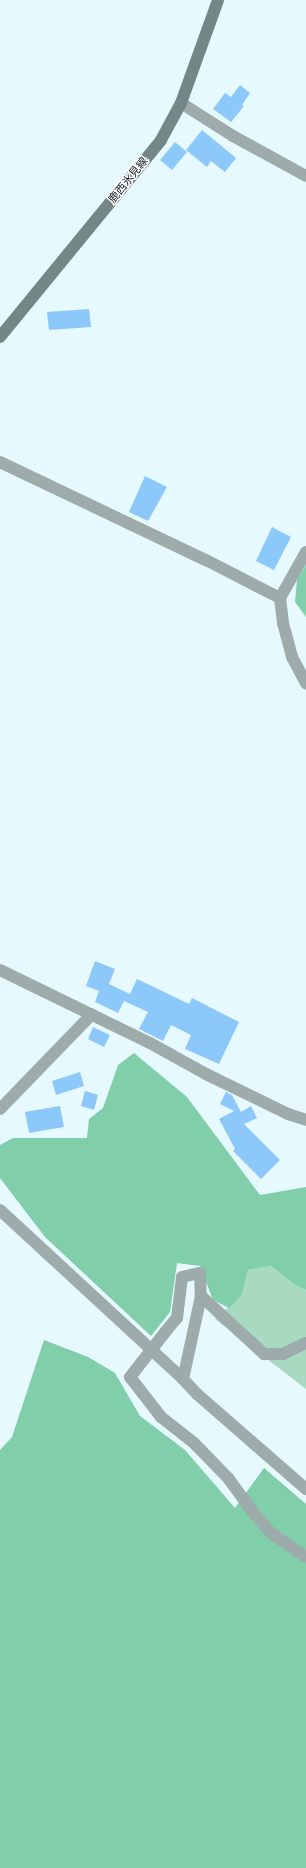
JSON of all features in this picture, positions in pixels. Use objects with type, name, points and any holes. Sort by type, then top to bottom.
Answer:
[{"type":"main road","name":"鹿西氷見線","points":[[0,337],[161,140],[182,103],[218,0]]},
{"type":"street","points":[[182,103],[233,136],[306,176]]},
{"type":"street","points":[[0,462],[208,561],[280,598]]},
{"type":"street","points":[[306,552],[280,598],[282,623],[292,657],[306,683]]},
{"type":"street","points":[[0,970],[150,1043],[206,1074],[288,1114],[306,1120]]},
{"type":"street","points":[[0,1109],[92,1014]]},
{"type":"street","points":[[0,1210],[183,1379],[197,1394],[306,1489]]},
{"type":"street","points":[[183,1379],[201,1296],[200,1273],[182,1277],[177,1318],[130,1377],[161,1417],[194,1443],[228,1478],[251,1510],[271,1533],[306,1557]]},
{"type":"street","points":[[201,1296],[264,1354],[283,1354],[306,1342]]},
{"type":"green space","points":[[306,565],[306,617],[295,602],[297,580]]},
{"type":"green space","points":[[134,1053],[187,1097],[260,1195],[306,1187],[306,1290],[295,1285],[271,1266],[248,1270],[242,1295],[229,1308],[213,1300],[200,1266],[177,1263],[170,1312],[151,1336],[45,1237],[0,1178],[0,1145],[13,1138],[87,1138],[89,1119],[103,1108],[118,1065]]},
{"type":"green space","points":[[271,1266],[295,1285],[306,1290],[306,1389],[215,1319],[242,1295],[248,1270]]},
{"type":"green space","points":[[44,1340],[88,1357],[115,1373],[140,1416],[185,1450],[235,1508],[264,1468],[306,1504],[306,1868],[0,1868],[0,1450],[12,1437]]},
{"type":"building","points":[[240,85],[250,93],[242,105],[244,106],[231,122],[213,109],[225,93],[231,97]]},
{"type":"building","points":[[202,130],[236,158],[225,172],[211,161],[207,167],[186,150]]},
{"type":"building","points":[[175,142],[187,152],[172,170],[160,160]]},
{"type":"building","points":[[89,309],[91,327],[49,330],[47,312]]},
{"type":"building","points":[[145,476],[167,487],[148,521],[129,512]]},
{"type":"building","points":[[272,527],[291,537],[274,570],[256,561]]},
{"type":"building","points":[[95,961],[115,969],[109,984],[130,994],[137,979],[189,1004],[192,998],[239,1022],[219,1064],[185,1049],[191,1035],[171,1025],[163,1041],[139,1029],[148,1012],[124,1001],[118,1013],[95,1002],[99,991],[86,986]]},
{"type":"building","points":[[93,1027],[110,1035],[104,1047],[88,1039]]},
{"type":"building","points":[[80,1072],[84,1086],[56,1095],[52,1081]]},
{"type":"building","points":[[85,1091],[98,1095],[94,1110],[81,1106]]},
{"type":"building","points":[[226,1092],[232,1095],[241,1112],[251,1106],[257,1118],[244,1124],[280,1160],[261,1179],[233,1151],[235,1149],[219,1119],[234,1111],[220,1104]]},
{"type":"building","points":[[60,1106],[64,1127],[29,1133],[25,1112]]}]
